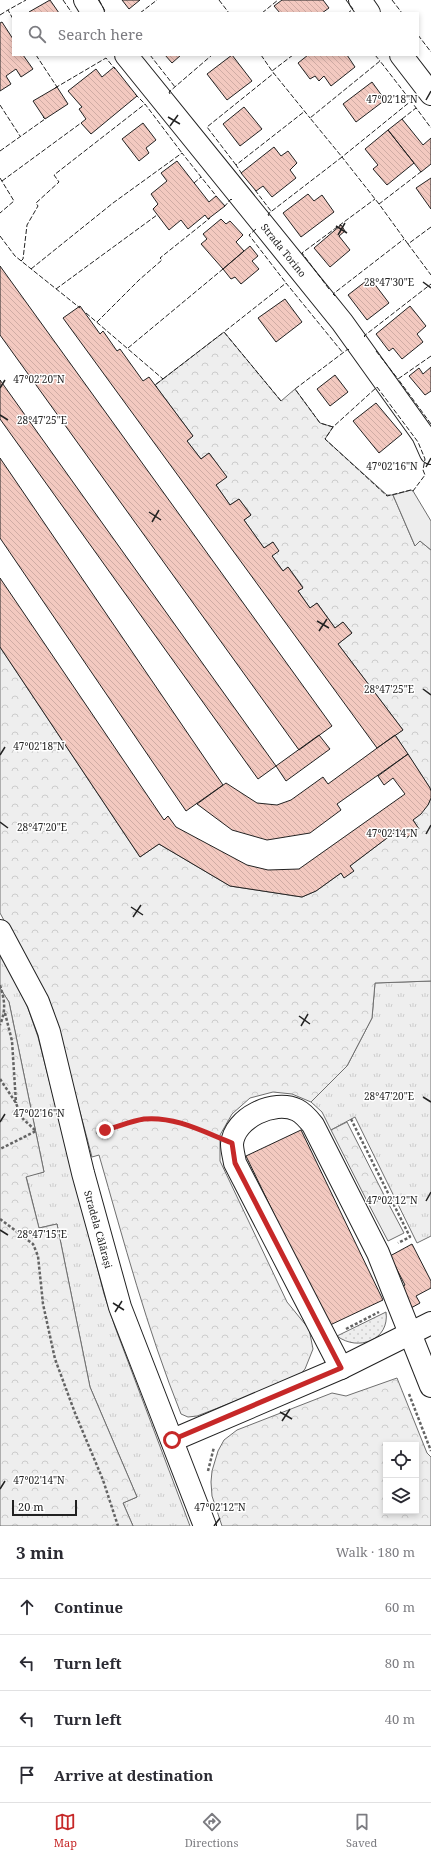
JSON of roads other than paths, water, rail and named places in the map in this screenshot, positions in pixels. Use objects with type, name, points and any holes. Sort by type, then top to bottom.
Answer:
[{"type":"street","points":[[85,0],[92,12]]},
{"type":"street","points":[[360,0],[369,12]]},
{"type":"street","name":"Strada Torino","points":[[127,56],[342,322],[423,435],[431,453]]},
{"type":"street","points":[[403,56],[431,94]]},
{"type":"street","name":"Stradela Călărași","points":[[0,931],[38,1002],[49,1032],[75,1139],[120,1306],[205,1526]]},
{"type":"street","points":[[341,1368],[235,1163],[232,1143],[239,1128],[253,1115],[268,1108],[283,1107],[298,1110],[313,1125],[378,1253],[431,1386]]},
{"type":"street","points":[[172,1440],[341,1368],[431,1323]]}]
